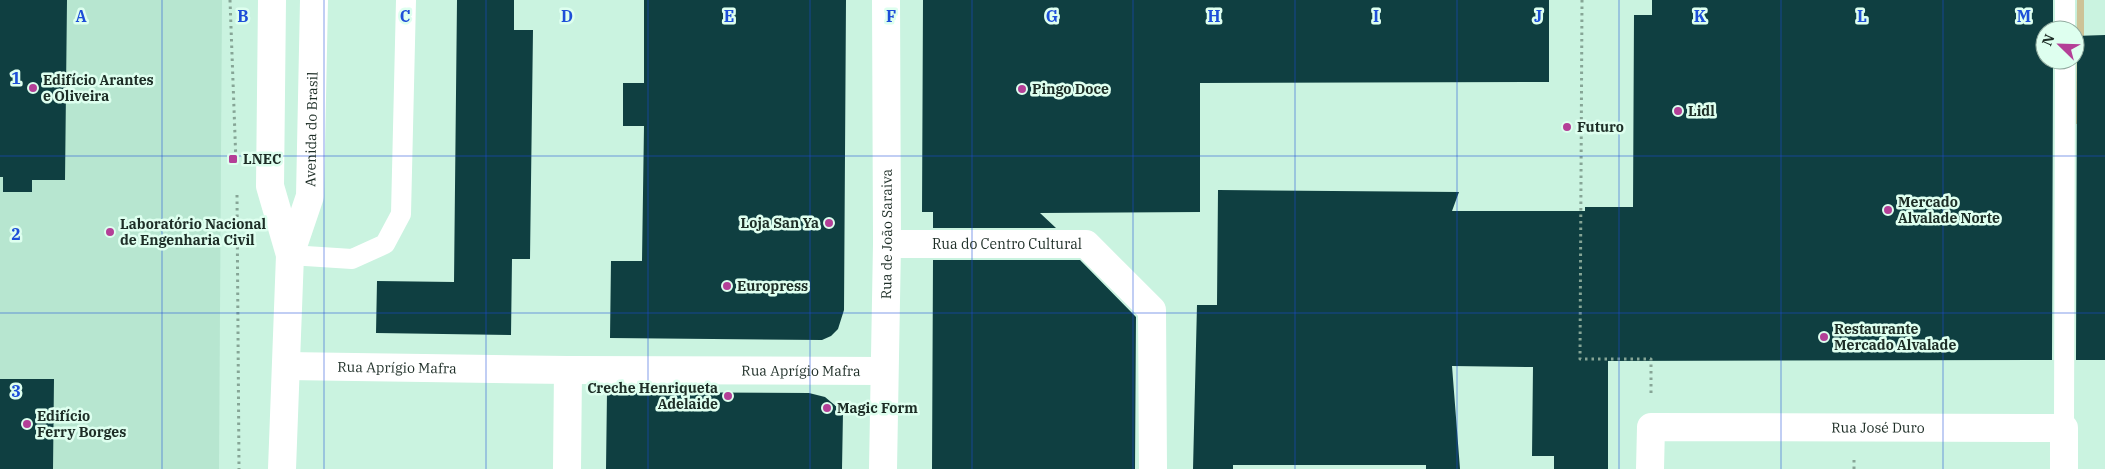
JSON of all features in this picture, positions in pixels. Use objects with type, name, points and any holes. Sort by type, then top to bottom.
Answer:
[{"type":"street","name":"Avenida do Brasil","points":[[272,0],[270,186],[290,255]]},
{"type":"street","name":"Avenida do Brasil","points":[[282,469],[290,255],[310,196],[314,0]]},
{"type":"street","name":"Rua de João Saraiva","points":[[883,469],[887,244],[886,0]]},
{"type":"street","name":"Rua do Centro Cultural","points":[[887,244],[1086,244],[1152,310],[1153,469]]},
{"type":"street","name":"Rua Aprígio Mafra","points":[[286,366],[568,370],[884,371]]},
{"type":"street","points":[[567,469],[568,370]]},
{"type":"street","name":"Rua José Duro","points":[[1651,427],[2064,428]]},
{"type":"street","points":[[1650,469],[1651,427]]},
{"type":"street","points":[[2064,428],[2064,469]]},
{"type":"lane","points":[[290,255],[352,258],[385,244],[401,214],[406,0]]},
{"type":"lane","points":[[2065,0],[2065,20]]},
{"type":"lane","points":[[2064,428],[2065,70]]},
{"type":"path","points":[[230,0],[236,168]]},
{"type":"path","points":[[1582,0],[1580,359],[1651,359],[1651,427]]},
{"type":"path","points":[[237,188],[239,469]]},
{"type":"shaded area","name":"Laboratório Nacional de Engenharia Civil","points":[[0,0],[222,0],[219,469],[0,469]]},
{"type":"shaded area","points":[[2077,0],[2084,0],[2084,20],[2077,20]]},
{"type":"shaded area","points":[[2076,70],[2084,70],[2084,124],[2076,124]]},
{"type":"building","name":"Edifício Arantes e Oliveira","points":[[0,0],[67,0],[65,180],[32,180],[32,192],[3,192],[3,177],[0,177]]},
{"type":"building","points":[[457,0],[514,0],[514,30],[533,30],[530,259],[512,259],[511,335],[376,333],[377,281],[454,282]]},
{"type":"building","points":[[644,0],[846,0],[844,310],[838,329],[831,336],[822,340],[610,338],[611,261],[642,261],[644,126],[623,126],[623,83],[644,83]]},
{"type":"building","points":[[923,0],[1549,0],[1549,82],[1200,83],[1200,212],[1040,213],[1056,228],[933,228],[933,212],[922,212]]},
{"type":"building","points":[[1652,0],[2053,0],[2053,20],[2035,20],[2035,70],[2053,70],[2052,360],[1608,361],[1608,469],[1554,469],[1554,456],[1532,456],[1533,367],[1452,366],[1460,469],[1426,469],[1426,465],[1233,465],[1233,469],[1193,469],[1197,305],[1217,305],[1218,190],[1459,192],[1452,211],[1585,211],[1585,207],[1633,207],[1634,15],[1652,15]]},
{"type":"building","points":[[2105,35],[2105,360],[2076,360],[2077,70],[2085,70],[2085,36]]},
{"type":"building","points":[[933,260],[1080,260],[1136,317],[1135,469],[932,469]]},
{"type":"building","name":"Edifício Ferry Borges","points":[[0,379],[54,379],[53,469],[0,469]]},
{"type":"building","points":[[607,392],[809,393],[825,397],[843,412],[842,469],[606,469]]},
{"type":"place","name":"Edifício Arantes e Oliveira","points":[[33,88]]},
{"type":"place","name":"Pingo Doce","points":[[1022,89]]},
{"type":"place","name":"Lidl","points":[[1678,111]]},
{"type":"place","name":"Futuro","points":[[1567,127]]},
{"type":"place","name":"LNEC","points":[[233,159]]},
{"type":"place","name":"Mercado Alvalade Norte","points":[[1888,210]]},
{"type":"place","name":"Loja San Ya","points":[[829,223]]},
{"type":"place","name":"Laboratório Nacional de Engenharia Civil","points":[[110,232]]},
{"type":"place","name":"Europress","points":[[727,286]]},
{"type":"place","name":"Restaurante Mercado Alvalade","points":[[1824,337]]},
{"type":"place","name":"Creche Henriqueta Adelaide","points":[[728,396]]},
{"type":"place","name":"Magic Form","points":[[827,408]]},
{"type":"place","name":"Edifício Ferry Borges","points":[[27,424]]}]
